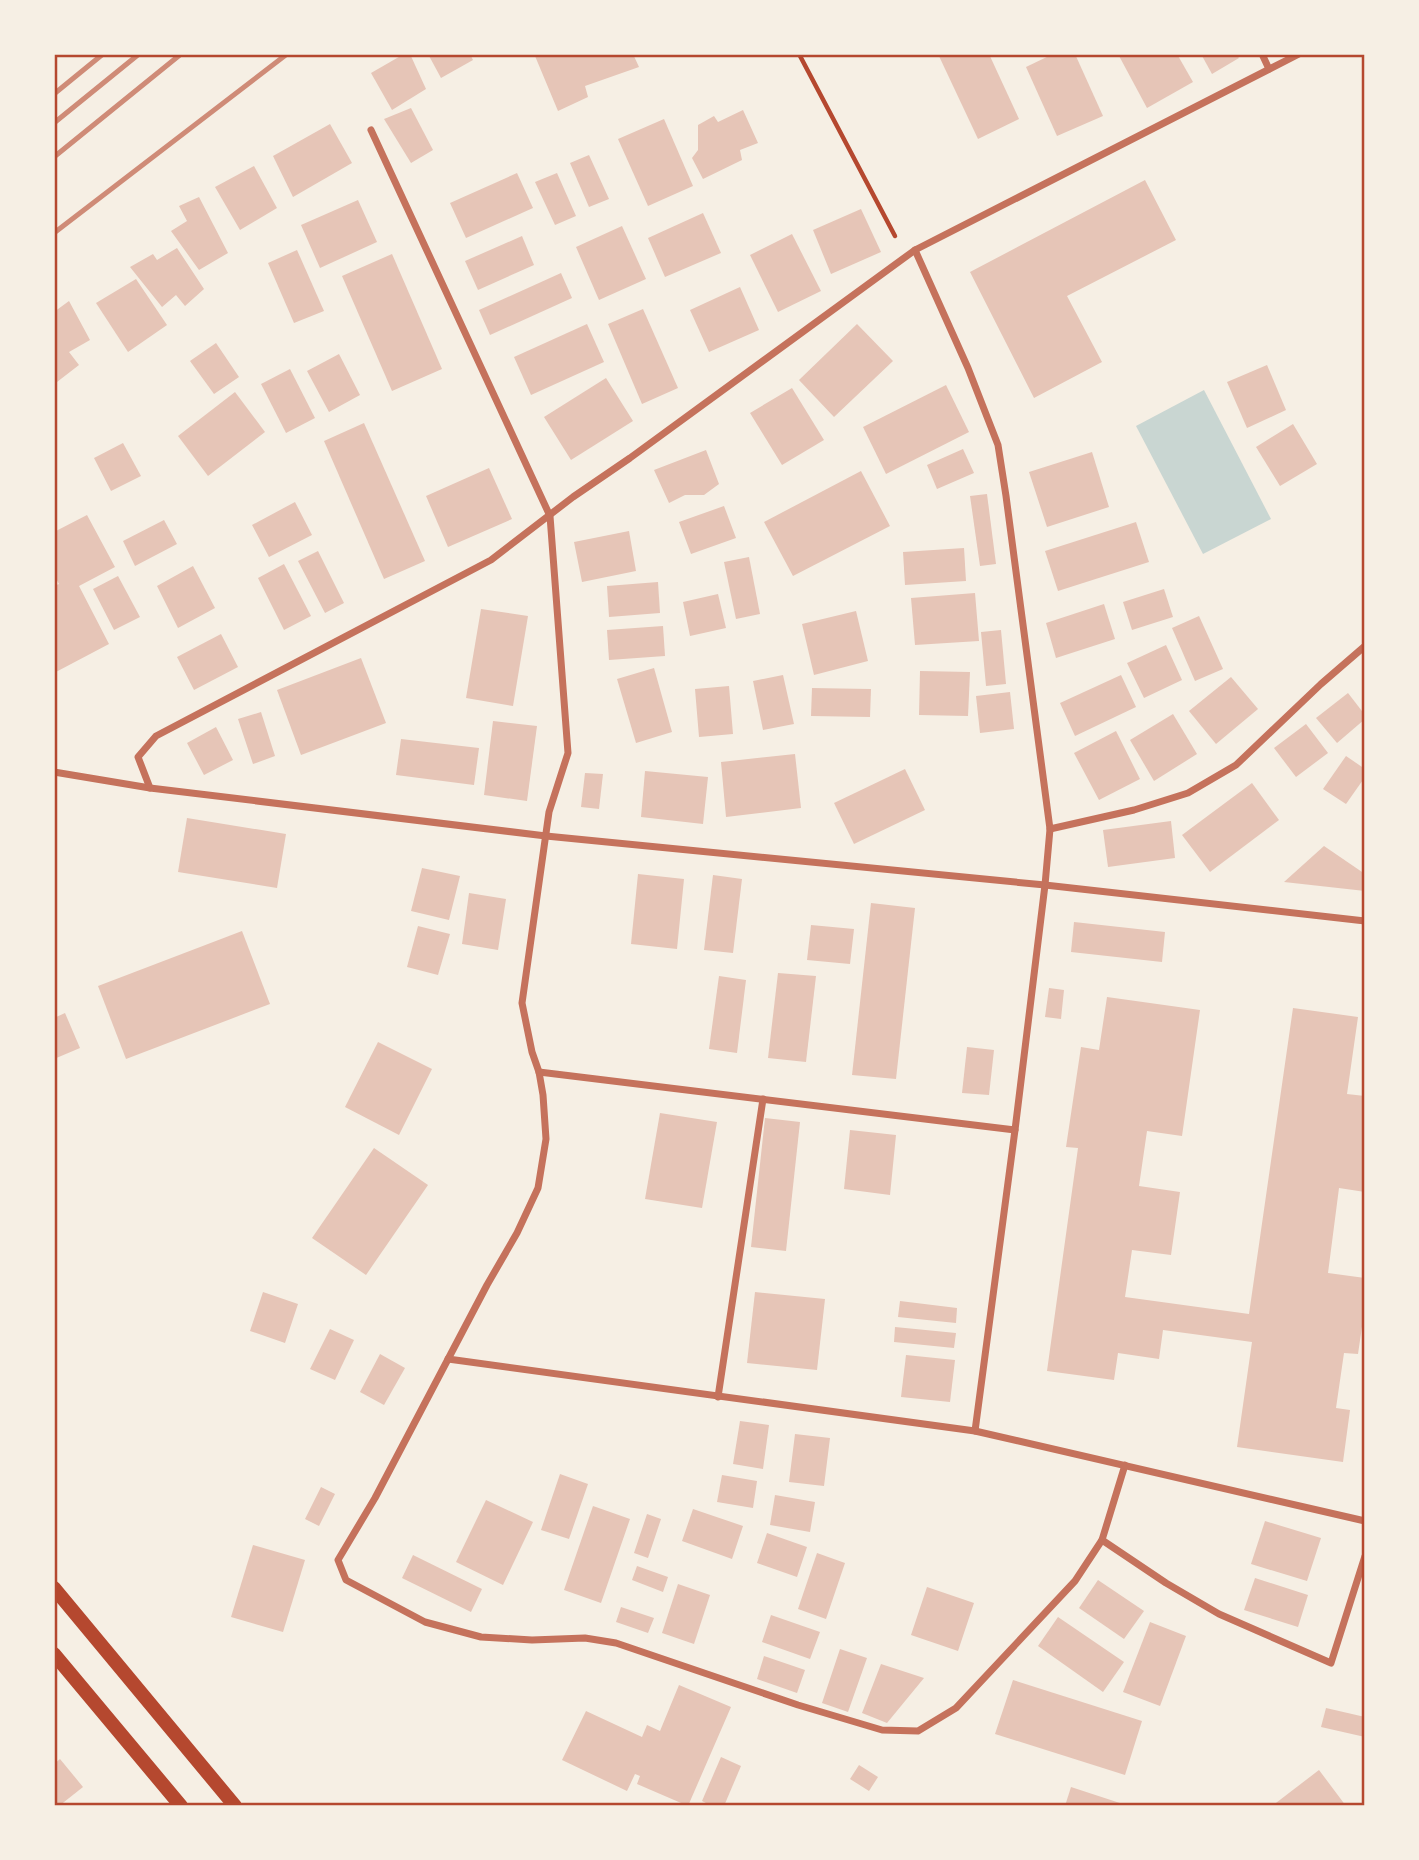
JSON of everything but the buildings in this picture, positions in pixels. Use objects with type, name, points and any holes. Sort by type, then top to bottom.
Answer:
[{"type":"main road","points":[[54,1588],[235,1806]]},
{"type":"main road","points":[[54,1654],[181,1806]]},
{"type":"street","points":[[1262,54],[1269,69]]},
{"type":"street","points":[[150,788],[138,757],[156,736],[501,553],[573,497],[915,250],[1298,54]]},
{"type":"street","points":[[371,130],[550,516],[568,753],[549,811],[522,1003],[543,1095],[546,1139],[538,1188],[517,1233],[375,1498],[338,1560],[345,1580],[425,1622],[481,1637],[585,1639],[617,1643],[798,1705],[882,1730],[918,1731],[956,1708],[1075,1581],[1102,1540],[1125,1465]]},
{"type":"street","points":[[915,250],[968,368],[998,446],[1050,829],[1016,1130],[975,1431]]},
{"type":"street","points":[[1050,829],[1134,810],[1188,793],[1236,765],[1365,646]]},
{"type":"street","points":[[54,772],[150,788],[546,836],[1045,885],[1365,921]]},
{"type":"street","points":[[539,1072],[1016,1130]]},
{"type":"street","points":[[718,1397],[763,1099]]},
{"type":"street","points":[[448,1359],[975,1431],[1365,1521]]},
{"type":"street","points":[[1102,1540],[1219,1614],[1331,1662],[1365,1556]]},
{"type":"path","points":[[799,54],[906,256]]},
{"type":"shaded area","points":[[1204,390],[1271,519],[1203,554],[1136,426]]},
{"type":"railway","points":[[54,94],[103,54]]},
{"type":"railway","points":[[54,123],[139,54]]},
{"type":"railway","points":[[54,157],[181,54]]},
{"type":"railway","points":[[54,233],[287,54]]}]
